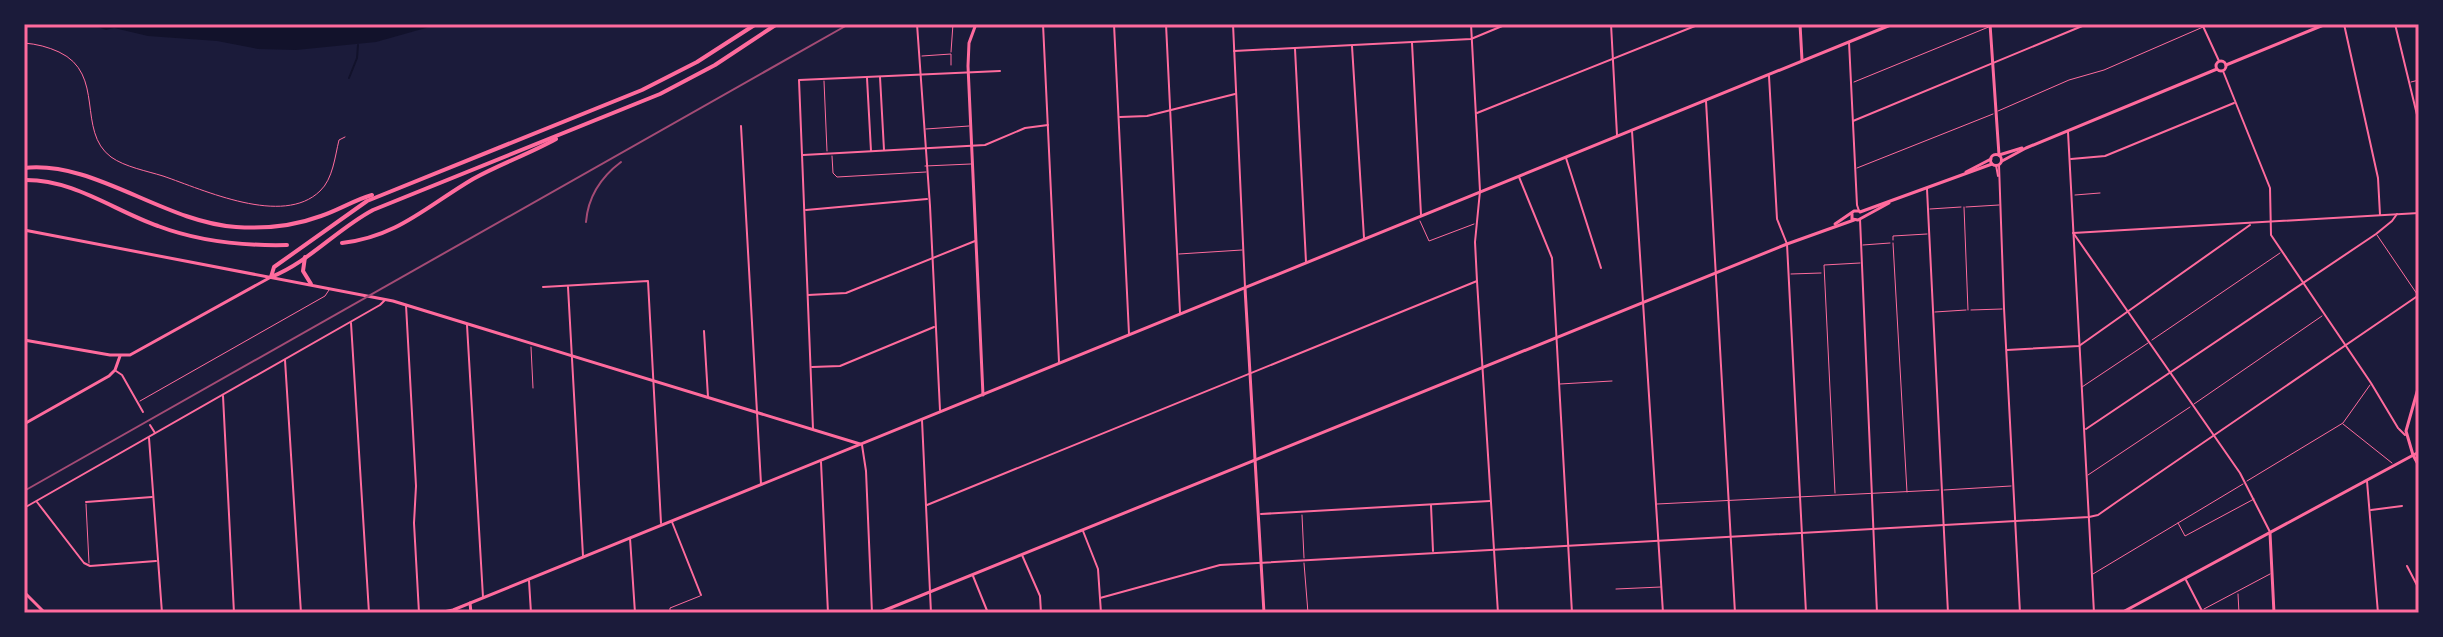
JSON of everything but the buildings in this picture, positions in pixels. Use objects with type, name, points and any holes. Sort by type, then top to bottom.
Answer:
[{"type":"highway","points":[[271,277],[274,267],[359,205],[642,90],[697,62],[756,24]]},
{"type":"highway","points":[[271,277],[288,270],[351,223],[381,206],[684,82],[777,24]]},
{"type":"highway","points":[[342,243],[378,236],[404,225],[470,181],[568,131]]},
{"type":"highway","points":[[24,168],[70,171],[189,218],[243,228],[303,221],[390,190]]},
{"type":"highway","points":[[24,180],[66,185],[145,221],[186,235],[233,244],[287,245]]},
{"type":"highway","points":[[306,256],[303,271],[311,284]]},
{"type":"street","points":[[917,24],[940,412]]},
{"type":"street","points":[[976,24],[968,47],[968,73],[983,395]]},
{"type":"street","points":[[1043,24],[1059,364]]},
{"type":"street","points":[[1114,24],[1129,335]]},
{"type":"street","points":[[1166,24],[1180,314]]},
{"type":"street","points":[[1233,24],[1264,613]]},
{"type":"street","points":[[1471,24],[1480,191],[1477,281],[1498,613]]},
{"type":"street","points":[[1234,51],[1471,39],[1507,24]]},
{"type":"street","points":[[1611,24],[1617,136]]},
{"type":"street","points":[[1476,113],[1700,24]]},
{"type":"street","points":[[1800,24],[1802,61]]},
{"type":"street","points":[[439,613],[761,486],[1893,24]]},
{"type":"street","points":[[1853,121],[1992,66],[2087,24]]},
{"type":"street","points":[[2326,24],[2226,65],[2223,71],[2270,188],[2269,232],[2405,435],[2419,466]]},
{"type":"street","points":[[2344,24],[2378,178],[2380,215]]},
{"type":"street","points":[[2395,24],[2419,123]]},
{"type":"street","points":[[1990,25],[2020,613]]},
{"type":"street","points":[[2203,25],[2219,61],[2226,65]]},
{"type":"street","points":[[1849,41],[1877,613]]},
{"type":"street","points":[[1412,42],[1420,216]]},
{"type":"street","points":[[1352,45],[1364,238]]},
{"type":"street","points":[[1295,48],[1306,262]]},
{"type":"street","points":[[2217,69],[2219,61]]},
{"type":"street","points":[[1835,224],[1857,220],[1927,187],[2217,69],[2223,71]]},
{"type":"street","points":[[813,430],[799,80],[1000,71]]},
{"type":"street","points":[[1769,74],[1777,219],[1787,244],[1806,613]]},
{"type":"street","points":[[867,77],[871,151]]},
{"type":"street","points":[[880,77],[884,151]]},
{"type":"street","points":[[1118,118],[1147,116],[1236,94]]},
{"type":"street","points":[[1706,100],[1735,613]]},
{"type":"street","points":[[2070,159],[2105,156],[2235,103]]},
{"type":"street","points":[[801,155],[992,144],[1025,128],[1048,125]]},
{"type":"street","points":[[741,126],[761,486]]},
{"type":"street","points":[[1632,130],[1663,613]]},
{"type":"street","points":[[2068,131],[2094,613]]},
{"type":"street","points":[[1565,157],[1601,268]]},
{"type":"street","points":[[1518,176],[1552,258],[1572,613]]},
{"type":"street","points":[[1927,187],[1948,613]]},
{"type":"street","points":[[804,210],[928,199]]},
{"type":"street","points":[[878,613],[1717,273],[1835,224],[1856,212],[1889,203]]},
{"type":"street","points":[[1856,212],[1857,220]]},
{"type":"street","points":[[2073,233],[2419,213]]},
{"type":"street","points":[[2085,430],[2376,234],[2397,214]]},
{"type":"street","points":[[2006,350],[2079,346],[2252,224]]},
{"type":"street","points":[[24,230],[406,304],[862,444]]},
{"type":"street","points":[[2073,233],[2193,404],[2254,499],[2270,532],[2274,613]]},
{"type":"street","points":[[808,295],[846,293],[976,241]]},
{"type":"street","points":[[24,340],[120,356],[134,354],[271,277]]},
{"type":"street","points":[[543,287],[648,281],[661,526]]},
{"type":"street","points":[[927,505],[1477,281]]},
{"type":"street","points":[[568,285],[583,557]]},
{"type":"street","points":[[1100,598],[1219,565],[2089,517],[2108,508],[2419,296]]},
{"type":"street","points":[[24,508],[386,299]]},
{"type":"street","points":[[406,304],[419,613]]},
{"type":"street","points":[[350,322],[369,613]]},
{"type":"street","points":[[467,324],[483,597]]},
{"type":"street","points":[[811,367],[840,366],[935,326]]},
{"type":"street","points":[[704,331],[708,397]]},
{"type":"street","points":[[24,424],[101,381],[115,370],[120,356]]},
{"type":"street","points":[[285,359],[301,613]]},
{"type":"street","points":[[115,370],[122,375],[143,412]]},
{"type":"street","points":[[2405,435],[2419,385]]},
{"type":"street","points":[[223,395],[234,613]]},
{"type":"street","points":[[922,419],[931,613]]},
{"type":"street","points":[[150,425],[155,433]]},
{"type":"street","points":[[148,437],[162,613]]},
{"type":"street","points":[[862,444],[872,613]]},
{"type":"street","points":[[2121,613],[2419,452]]},
{"type":"street","points":[[821,461],[828,613]]},
{"type":"street","points":[[2366,480],[2378,613]]},
{"type":"street","points":[[86,502],[153,497]]},
{"type":"street","points":[[1259,515],[1491,501]]},
{"type":"street","points":[[36,502],[84,563],[90,566],[158,561]]},
{"type":"street","points":[[1431,504],[1433,552]]},
{"type":"street","points":[[2370,510],[2402,506]]},
{"type":"street","points":[[672,521],[701,595]]},
{"type":"street","points":[[1082,529],[1098,569],[1101,613]]},
{"type":"street","points":[[630,538],[635,613]]},
{"type":"street","points":[[1022,554],[1040,596],[1041,613]]},
{"type":"street","points":[[2407,566],[2419,589]]},
{"type":"street","points":[[973,575],[988,613]]},
{"type":"street","points":[[529,579],[531,613]]},
{"type":"street","points":[[2185,579],[2203,612]]},
{"type":"street","points":[[24,592],[45,613]]},
{"type":"street","points":[[470,603],[471,613]]},
{"type":"lane","points":[[951,65],[953,24]]},
{"type":"lane","points":[[1851,83],[1996,24]]},
{"type":"lane","points":[[1855,169],[2069,80],[2104,70],[2210,24]]},
{"type":"lane","points":[[24,43],[53,49],[70,58],[80,68],[85,78],[96,135],[110,156],[241,204],[269,206],[297,203],[313,197],[329,179],[339,140],[345,137]]},
{"type":"lane","points":[[919,56],[951,54]]},
{"type":"lane","points":[[824,79],[830,154],[833,173],[837,177],[926,172]]},
{"type":"lane","points":[[2408,82],[2419,80]]},
{"type":"lane","points":[[924,129],[970,126]]},
{"type":"lane","points":[[925,166],[972,164]]},
{"type":"lane","points":[[2071,195],[2100,193]]},
{"type":"lane","points":[[1928,209],[1999,205]]},
{"type":"lane","points":[[1964,207],[1968,310]]},
{"type":"lane","points":[[1420,216],[1429,241],[1477,223]]},
{"type":"lane","points":[[1907,492],[1893,236],[1928,234]]},
{"type":"lane","points":[[2376,234],[2419,296]]},
{"type":"lane","points":[[1859,245],[1893,243]]},
{"type":"lane","points":[[1177,254],[1243,250]]},
{"type":"lane","points":[[2082,387],[2282,251]]},
{"type":"lane","points":[[1835,495],[1824,265],[1860,263]]},
{"type":"lane","points":[[1788,274],[1824,273]]},
{"type":"lane","points":[[138,402],[325,296],[330,288]]},
{"type":"lane","points":[[1932,312],[2004,308]]},
{"type":"lane","points":[[2088,475],[2324,315]]},
{"type":"lane","points":[[531,342],[533,388]]},
{"type":"lane","points":[[1560,384],[1612,381]]},
{"type":"lane","points":[[2092,575],[2343,423],[2371,383]]},
{"type":"lane","points":[[2343,423],[2394,465]]},
{"type":"lane","points":[[1656,504],[2014,486]]},
{"type":"lane","points":[[2178,523],[2185,536],[2254,499]]},
{"type":"lane","points":[[86,502],[90,566]]},
{"type":"lane","points":[[1301,512],[1308,613]]},
{"type":"lane","points":[[2198,613],[2273,573]]},
{"type":"lane","points":[[1616,589],[1662,587]]},
{"type":"lane","points":[[2237,592],[2239,613]]},
{"type":"lane","points":[[670,613],[670,608],[701,595]]},
{"type":"shaded area","points":[[90,24],[440,24],[376,42],[296,50],[258,49],[217,41],[148,36],[114,28],[106,30]]},
{"type":"waterway","points":[[349,78],[357,58],[358,45]]},
{"type":"railway","points":[[24,491],[849,24]]},
{"type":"railway","points":[[586,222],[597,188],[621,162]]}]
